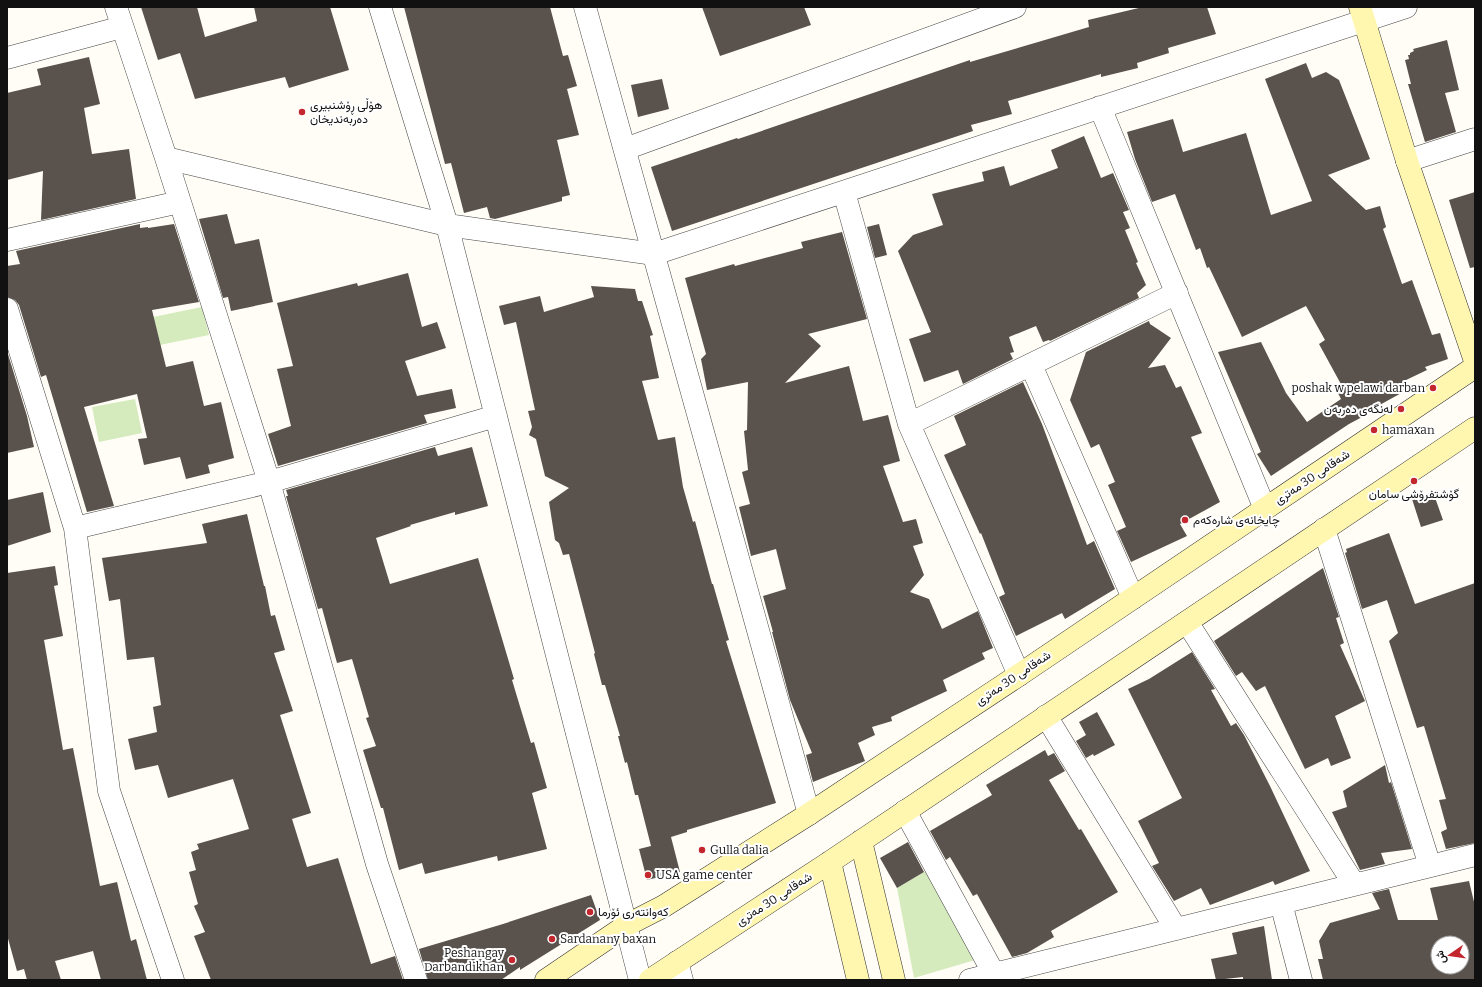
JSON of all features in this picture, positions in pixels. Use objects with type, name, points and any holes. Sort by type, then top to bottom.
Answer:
[{"type":"main road","points":[[1361,14],[1407,161],[1475,361]]},
{"type":"main road","name":"شەقامی 30 مەتری","points":[[546,980],[627,926],[664,906],[809,814],[1019,675],[1475,367]]},
{"type":"main road","name":"شەقامی 30 مەتری","points":[[650,980],[679,971],[830,862],[1475,428]]},
{"type":"main road","points":[[861,841],[894,980]]},
{"type":"main road","points":[[830,862],[858,980]]},
{"type":"street","points":[[116,7],[270,482],[377,864],[416,980]]},
{"type":"street","points":[[380,7],[447,225],[640,980]]},
{"type":"street","points":[[585,7],[809,814]]},
{"type":"street","points":[[625,149],[1014,7]]},
{"type":"street","points":[[166,158],[447,225],[654,254],[1100,108],[1361,14],[1406,7]]},
{"type":"street","points":[[7,58],[122,27]]},
{"type":"street","points":[[1100,108],[1265,509]]},
{"type":"street","points":[[1407,161],[1475,139]]},
{"type":"street","points":[[844,192],[909,424],[1019,675]]},
{"type":"street","points":[[7,240],[180,202]]},
{"type":"street","points":[[909,424],[1177,293]]},
{"type":"street","points":[[7,309],[75,528],[109,791],[173,980]]},
{"type":"street","points":[[1031,365],[1133,598]]},
{"type":"street","points":[[75,528],[270,482],[496,416]]},
{"type":"street","points":[[1324,529],[1430,866]]},
{"type":"street","points":[[1187,622],[1354,884]]},
{"type":"street","points":[[1046,716],[1176,929]]},
{"type":"street","points":[[905,812],[994,974]]},
{"type":"street","points":[[970,980],[1475,855]]},
{"type":"street","points":[[1281,903],[1301,980]]},
{"type":"green space","points":[[202,307],[209,335],[76,362],[70,334]]},
{"type":"green space","points":[[135,399],[142,433],[99,442],[92,407]]},
{"type":"green space","points":[[926,871],[975,960],[914,978],[897,888]]},
{"type":"building","points":[[141,7],[197,7],[205,37],[257,21],[254,7],[330,7],[349,70],[289,88],[285,77],[195,99],[180,53],[158,60]]},
{"type":"building","points":[[404,7],[550,7],[563,56],[568,55],[577,86],[567,89],[579,135],[557,140],[570,195],[562,197],[562,201],[495,219],[490,218],[487,207],[464,213],[451,163],[445,164]]},
{"type":"building","points":[[702,7],[804,7],[811,25],[720,56]]},
{"type":"building","points":[[1143,7],[1207,7],[1216,34],[1168,48],[1169,53],[1137,63],[1138,68],[1101,77],[1101,74],[1008,101],[1012,114],[971,125],[973,131],[672,231],[651,167],[970,60],[970,62],[1089,27],[1088,20]]},
{"type":"building","points":[[1447,40],[1459,90],[1445,93],[1456,132],[1425,142],[1408,84],[1411,84],[1405,60],[1409,59],[1408,55],[1414,51],[1413,49]]},
{"type":"building","points":[[89,57],[100,104],[84,108],[92,154],[129,149],[136,199],[41,220],[43,171],[7,180],[7,93],[41,85],[37,69]]},
{"type":"building","points":[[1306,63],[1312,78],[1326,72],[1339,80],[1370,159],[1328,175],[1366,210],[1380,206],[1386,227],[1383,229],[1402,284],[1412,280],[1432,335],[1440,333],[1448,359],[1425,367],[1427,370],[1404,381],[1405,383],[1402,385],[1405,391],[1376,407],[1377,409],[1349,424],[1271,476],[1257,454],[1261,452],[1218,352],[1261,342],[1286,393],[1307,422],[1341,399],[1336,389],[1342,386],[1319,344],[1325,340],[1306,306],[1242,337],[1209,267],[1207,268],[1200,248],[1196,250],[1175,194],[1152,202],[1135,159],[1127,132],[1173,119],[1183,152],[1246,133],[1271,215],[1312,201],[1265,79]]},
{"type":"building","points":[[662,79],[669,109],[638,117],[631,85]]},
{"type":"building","points":[[1084,136],[1101,178],[1113,173],[1129,210],[1123,212],[1130,228],[1125,230],[1138,262],[1136,263],[1146,285],[1137,293],[1139,298],[1050,341],[1043,342],[1036,326],[1009,337],[1014,352],[1010,353],[1013,359],[963,384],[958,370],[924,382],[909,339],[931,332],[898,251],[913,235],[943,225],[932,194],[984,181],[982,172],[1004,166],[1010,186],[1058,168],[1051,150]]},
{"type":"building","points":[[1475,192],[1475,267],[1470,268],[1449,200]]},
{"type":"building","points":[[227,214],[235,244],[259,239],[273,302],[231,311],[228,297],[223,298],[199,219]]},
{"type":"building","points":[[140,224],[140,228],[148,228],[174,224],[199,302],[152,310],[166,367],[193,361],[204,406],[221,402],[234,458],[208,465],[210,473],[186,479],[180,457],[144,465],[138,439],[147,438],[137,394],[84,407],[114,506],[87,512],[46,375],[41,377],[19,305],[15,300],[7,297],[7,266],[20,264],[16,251]]},
{"type":"building","points":[[879,224],[887,255],[875,258],[867,227]]},
{"type":"building","points":[[842,232],[867,319],[808,334],[821,346],[785,383],[849,366],[863,421],[888,415],[900,461],[883,466],[903,522],[916,519],[923,543],[913,546],[924,575],[910,592],[929,599],[942,629],[978,611],[993,648],[982,653],[985,659],[943,680],[947,691],[891,717],[892,721],[872,727],[875,735],[858,743],[865,761],[813,782],[806,755],[812,753],[790,700],[763,596],[786,589],[776,549],[751,556],[739,507],[750,504],[742,472],[748,470],[744,431],[747,430],[748,382],[707,390],[701,359],[706,354],[685,278],[734,264],[735,266],[803,248],[801,242]]},
{"type":"building","points":[[408,273],[422,327],[437,322],[446,348],[405,361],[417,396],[452,389],[456,408],[424,415],[427,423],[278,466],[268,434],[291,426],[277,369],[293,366],[277,303],[357,283],[358,286]]},
{"type":"building","points":[[591,286],[635,289],[638,301],[642,301],[653,335],[650,336],[659,378],[642,381],[658,440],[675,437],[683,487],[693,522],[695,521],[729,640],[726,641],[776,803],[687,830],[687,832],[671,837],[680,872],[647,880],[639,849],[651,846],[638,795],[635,795],[627,762],[625,763],[618,736],[620,736],[605,685],[602,685],[569,554],[563,555],[559,543],[555,540],[549,502],[569,488],[545,476],[536,439],[529,435],[532,427],[528,411],[535,410],[516,322],[504,325],[499,306],[540,296],[544,312],[594,297]]},
{"type":"building","points":[[1149,321],[1150,324],[1171,338],[1148,368],[1165,365],[1176,388],[1181,386],[1202,433],[1191,437],[1220,502],[1180,524],[1187,536],[1131,562],[1117,531],[1126,527],[1108,485],[1115,482],[1099,444],[1091,448],[1070,400],[1086,352]]},
{"type":"building","points":[[7,351],[27,416],[34,447],[7,453]]},
{"type":"building","points":[[1023,382],[1042,424],[1087,545],[1094,541],[1115,589],[1065,619],[1062,613],[1016,636],[999,597],[1005,594],[981,533],[980,534],[944,455],[966,445],[954,416]]},
{"type":"building","points":[[435,447],[438,456],[472,447],[488,506],[455,515],[455,512],[410,525],[411,526],[376,538],[390,584],[478,558],[514,679],[512,680],[531,743],[534,742],[547,788],[532,793],[547,849],[498,861],[497,856],[425,874],[422,863],[399,870],[383,808],[381,808],[363,750],[376,746],[366,718],[369,717],[352,659],[337,663],[322,608],[318,609],[286,496],[288,496],[286,490]]},
{"type":"building","points":[[43,492],[51,532],[7,546],[7,500]]},
{"type":"building","points":[[1433,492],[1443,520],[1421,527],[1412,499]]},
{"type":"building","points":[[247,514],[271,616],[275,615],[285,650],[274,653],[293,711],[280,715],[311,813],[292,819],[307,867],[338,858],[371,964],[395,956],[403,980],[211,980],[194,936],[205,932],[194,906],[198,904],[189,872],[196,870],[191,852],[199,849],[197,844],[249,829],[233,779],[168,798],[158,765],[135,770],[128,739],[157,732],[153,707],[161,705],[154,657],[127,660],[120,599],[109,601],[102,558],[207,543],[202,524]]},
{"type":"building","points":[[1389,533],[1415,604],[1475,583],[1475,843],[1446,849],[1441,832],[1447,829],[1439,800],[1446,799],[1424,726],[1417,728],[1389,641],[1398,633],[1387,600],[1362,609],[1345,553],[1347,552],[1346,549]]},
{"type":"building","points":[[55,566],[58,585],[54,586],[63,636],[44,640],[63,750],[73,748],[100,886],[117,882],[131,941],[136,939],[147,980],[101,980],[93,951],[55,961],[61,980],[27,980],[24,969],[17,971],[7,935],[7,573]]},
{"type":"building","points":[[1323,568],[1339,617],[1336,618],[1344,643],[1340,645],[1365,701],[1335,716],[1351,758],[1331,766],[1328,758],[1305,769],[1265,686],[1256,691],[1242,672],[1236,676],[1214,641]]},
{"type":"building","points":[[1192,652],[1215,689],[1211,690],[1231,726],[1236,723],[1244,735],[1310,871],[1275,885],[1273,881],[1210,905],[1201,888],[1174,901],[1152,866],[1159,863],[1138,821],[1182,798],[1128,689],[1149,679]]},
{"type":"building","points":[[1097,712],[1115,745],[1094,756],[1093,754],[1086,758],[1076,741],[1086,735],[1079,722]]},
{"type":"building","points":[[1045,750],[1048,756],[1054,753],[1065,771],[1049,780],[1079,830],[1081,829],[1118,892],[1051,931],[1054,937],[1027,953],[1012,957],[977,894],[973,896],[950,857],[946,860],[930,831],[992,795],[986,785]]},
{"type":"building","points":[[1385,765],[1389,783],[1391,782],[1412,849],[1381,853],[1385,864],[1360,870],[1332,812],[1347,807],[1343,791]]},
{"type":"building","points":[[908,842],[924,872],[897,888],[880,858]]},
{"type":"building","points":[[1469,881],[1475,906],[1475,980],[1323,980],[1318,959],[1323,959],[1319,941],[1330,923],[1380,909],[1372,893],[1389,889],[1398,920],[1438,920],[1430,888]]},
{"type":"building","points":[[591,895],[600,920],[520,970],[520,967],[501,980],[428,980],[419,949],[503,924]]},
{"type":"building","points":[[1264,926],[1272,980],[1243,980],[1243,977],[1216,980],[1211,959],[1237,954],[1232,933]]},
{"type":"place","name":"هۆڵی ڕۆشنبیری دەربەندیخان","points":[[302,112]]},
{"type":"place","name":"poshak w pelawi darban","points":[[1433,388]]},
{"type":"place","name":"لەنگەی دەربەن","points":[[1401,409]]},
{"type":"place","name":"hamaxan","points":[[1374,430]]},
{"type":"place","name":"گۆشتفرۆشی سامان","points":[[1414,481]]},
{"type":"place","name":"چایخانەی شارەکەم","points":[[1185,520]]},
{"type":"place","name":"Gulla dalia","points":[[702,850]]},
{"type":"place","name":"USA game center","points":[[648,875]]},
{"type":"place","name":"کەوانتەری ئۆرما","points":[[590,912]]},
{"type":"place","name":"Sardanany baxan","points":[[552,939]]},
{"type":"place","name":"Peshangay Darbandikhan","points":[[512,960]]}]
